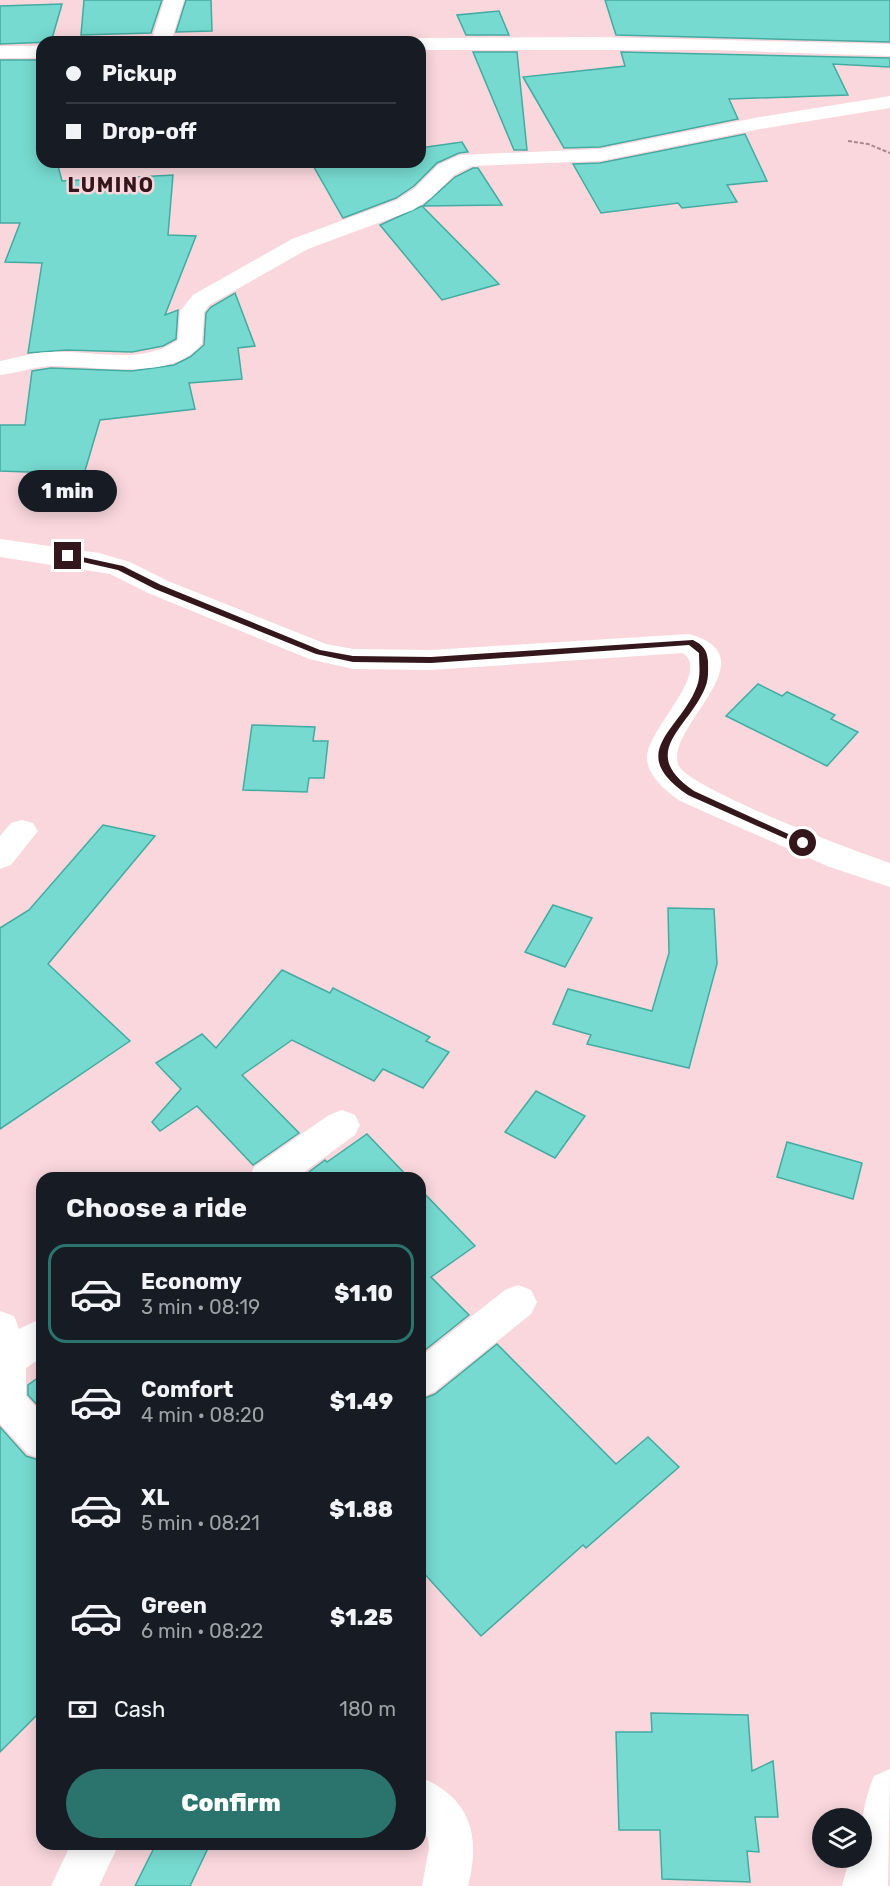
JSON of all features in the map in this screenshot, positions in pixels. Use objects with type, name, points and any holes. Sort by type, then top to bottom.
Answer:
[{"type":"street","points":[[162,36],[174,0]]},
{"type":"street","points":[[426,44],[674,41],[890,50]]},
{"type":"street","points":[[0,52],[36,51]]},
{"type":"street","points":[[0,368],[41,360],[151,360],[172,356],[190,343],[192,310],[201,300],[300,244],[405,205],[423,193],[446,170],[457,164],[482,159],[600,155],[760,123],[890,102]]},
{"type":"street","points":[[0,548],[99,561],[319,652],[353,659],[431,660],[690,642],[698,646],[703,653],[704,676],[701,689],[672,730],[664,748],[662,758],[675,782],[700,797],[838,858],[890,875]]},
{"type":"street","points":[[0,857],[22,831]]},
{"type":"street","points":[[275,1172],[342,1125]]},
{"type":"street","points":[[426,1375],[518,1302]]},
{"type":"street","points":[[36,1337],[2,1351],[6,1403],[36,1435]]},
{"type":"street","points":[[865,1886],[890,1792]]},
{"type":"street","points":[[426,1804],[434,1809],[445,1823],[454,1848],[445,1886]]},
{"type":"street","points":[[74,1886],[93,1850]]},
{"type":"building","points":[[84,0],[162,0],[151,33],[81,35]]},
{"type":"building","points":[[186,0],[211,0],[212,31],[176,32]]},
{"type":"building","points":[[605,0],[890,0],[890,42],[616,35]]},
{"type":"building","points":[[62,4],[53,36],[36,36],[36,43],[0,44],[0,6]]},
{"type":"building","points":[[499,11],[509,35],[466,35],[457,15]]},
{"type":"building","points":[[473,52],[517,52],[527,150],[514,150]]},
{"type":"building","points":[[621,52],[890,58],[890,67],[833,64],[848,95],[729,99],[738,119],[600,147],[564,148],[523,77],[625,66]]},
{"type":"building","points":[[0,60],[36,60],[36,168],[59,168],[62,181],[173,175],[168,235],[196,236],[165,315],[178,310],[176,339],[163,346],[132,352],[67,350],[28,353],[42,263],[5,262],[20,223],[0,223]]},
{"type":"building","points":[[745,134],[767,181],[727,185],[737,202],[682,208],[678,203],[601,213],[573,164],[600,163]]},
{"type":"building","points":[[462,142],[468,152],[459,153],[437,163],[414,186],[396,198],[343,218],[314,168],[426,168],[426,147]]},
{"type":"building","points":[[473,168],[478,168],[502,205],[423,206],[455,177]]},
{"type":"building","points":[[422,206],[499,284],[442,300],[380,225]]},
{"type":"building","points":[[235,293],[255,346],[238,348],[242,379],[189,383],[195,409],[100,420],[84,474],[0,471],[0,425],[25,425],[32,371],[51,368],[132,371],[174,365],[190,357],[204,345],[206,313],[211,307]]},
{"type":"building","points":[[758,684],[782,696],[787,692],[835,715],[831,719],[858,732],[827,766],[726,716]]},
{"type":"building","points":[[252,725],[315,727],[313,741],[328,741],[324,778],[309,778],[307,792],[243,790]]},
{"type":"building","points":[[103,825],[155,836],[48,964],[130,1041],[0,1129],[0,928],[29,910]]},
{"type":"building","points":[[553,905],[592,918],[565,967],[525,952]]},
{"type":"building","points":[[668,908],[714,909],[717,964],[689,1068],[587,1044],[591,1035],[553,1024],[568,989],[652,1011],[669,953]]},
{"type":"building","points":[[282,970],[330,993],[333,988],[430,1037],[426,1041],[449,1052],[423,1088],[383,1069],[374,1081],[292,1040],[242,1075],[299,1133],[253,1165],[197,1106],[160,1131],[152,1122],[181,1089],[156,1063],[202,1034],[216,1048]]},
{"type":"building","points":[[536,1091],[585,1116],[555,1158],[505,1132]]},
{"type":"building","points":[[367,1134],[403,1172],[309,1172],[325,1160],[327,1162]]},
{"type":"building","points":[[787,1142],[862,1163],[853,1199],[777,1177]]},
{"type":"building","points":[[426,1195],[475,1246],[431,1277],[469,1315],[426,1349]]},
{"type":"building","points":[[497,1344],[616,1464],[648,1437],[679,1467],[586,1548],[583,1545],[481,1636],[426,1576],[426,1398],[435,1394]]},
{"type":"building","points":[[36,1379],[36,1404],[28,1395],[28,1385]]},
{"type":"building","points":[[0,1427],[26,1456],[36,1459],[36,1716],[0,1752]]},
{"type":"building","points":[[651,1713],[748,1715],[752,1771],[773,1761],[778,1817],[755,1817],[759,1852],[747,1851],[750,1882],[662,1879],[660,1830],[619,1830],[616,1732],[652,1732]]},
{"type":"building","points":[[153,1850],[207,1850],[190,1886],[135,1886]]},
{"type":"district","name":"LUMINO","points":[[111,185]]},
{"type":"route","points":[[68,556],[99,561],[120,568],[158,587],[319,652],[353,659],[431,660],[690,642],[698,646],[703,653],[704,676],[701,689],[672,730],[664,748],[662,758],[667,772],[675,782],[691,793],[803,843]]}]
